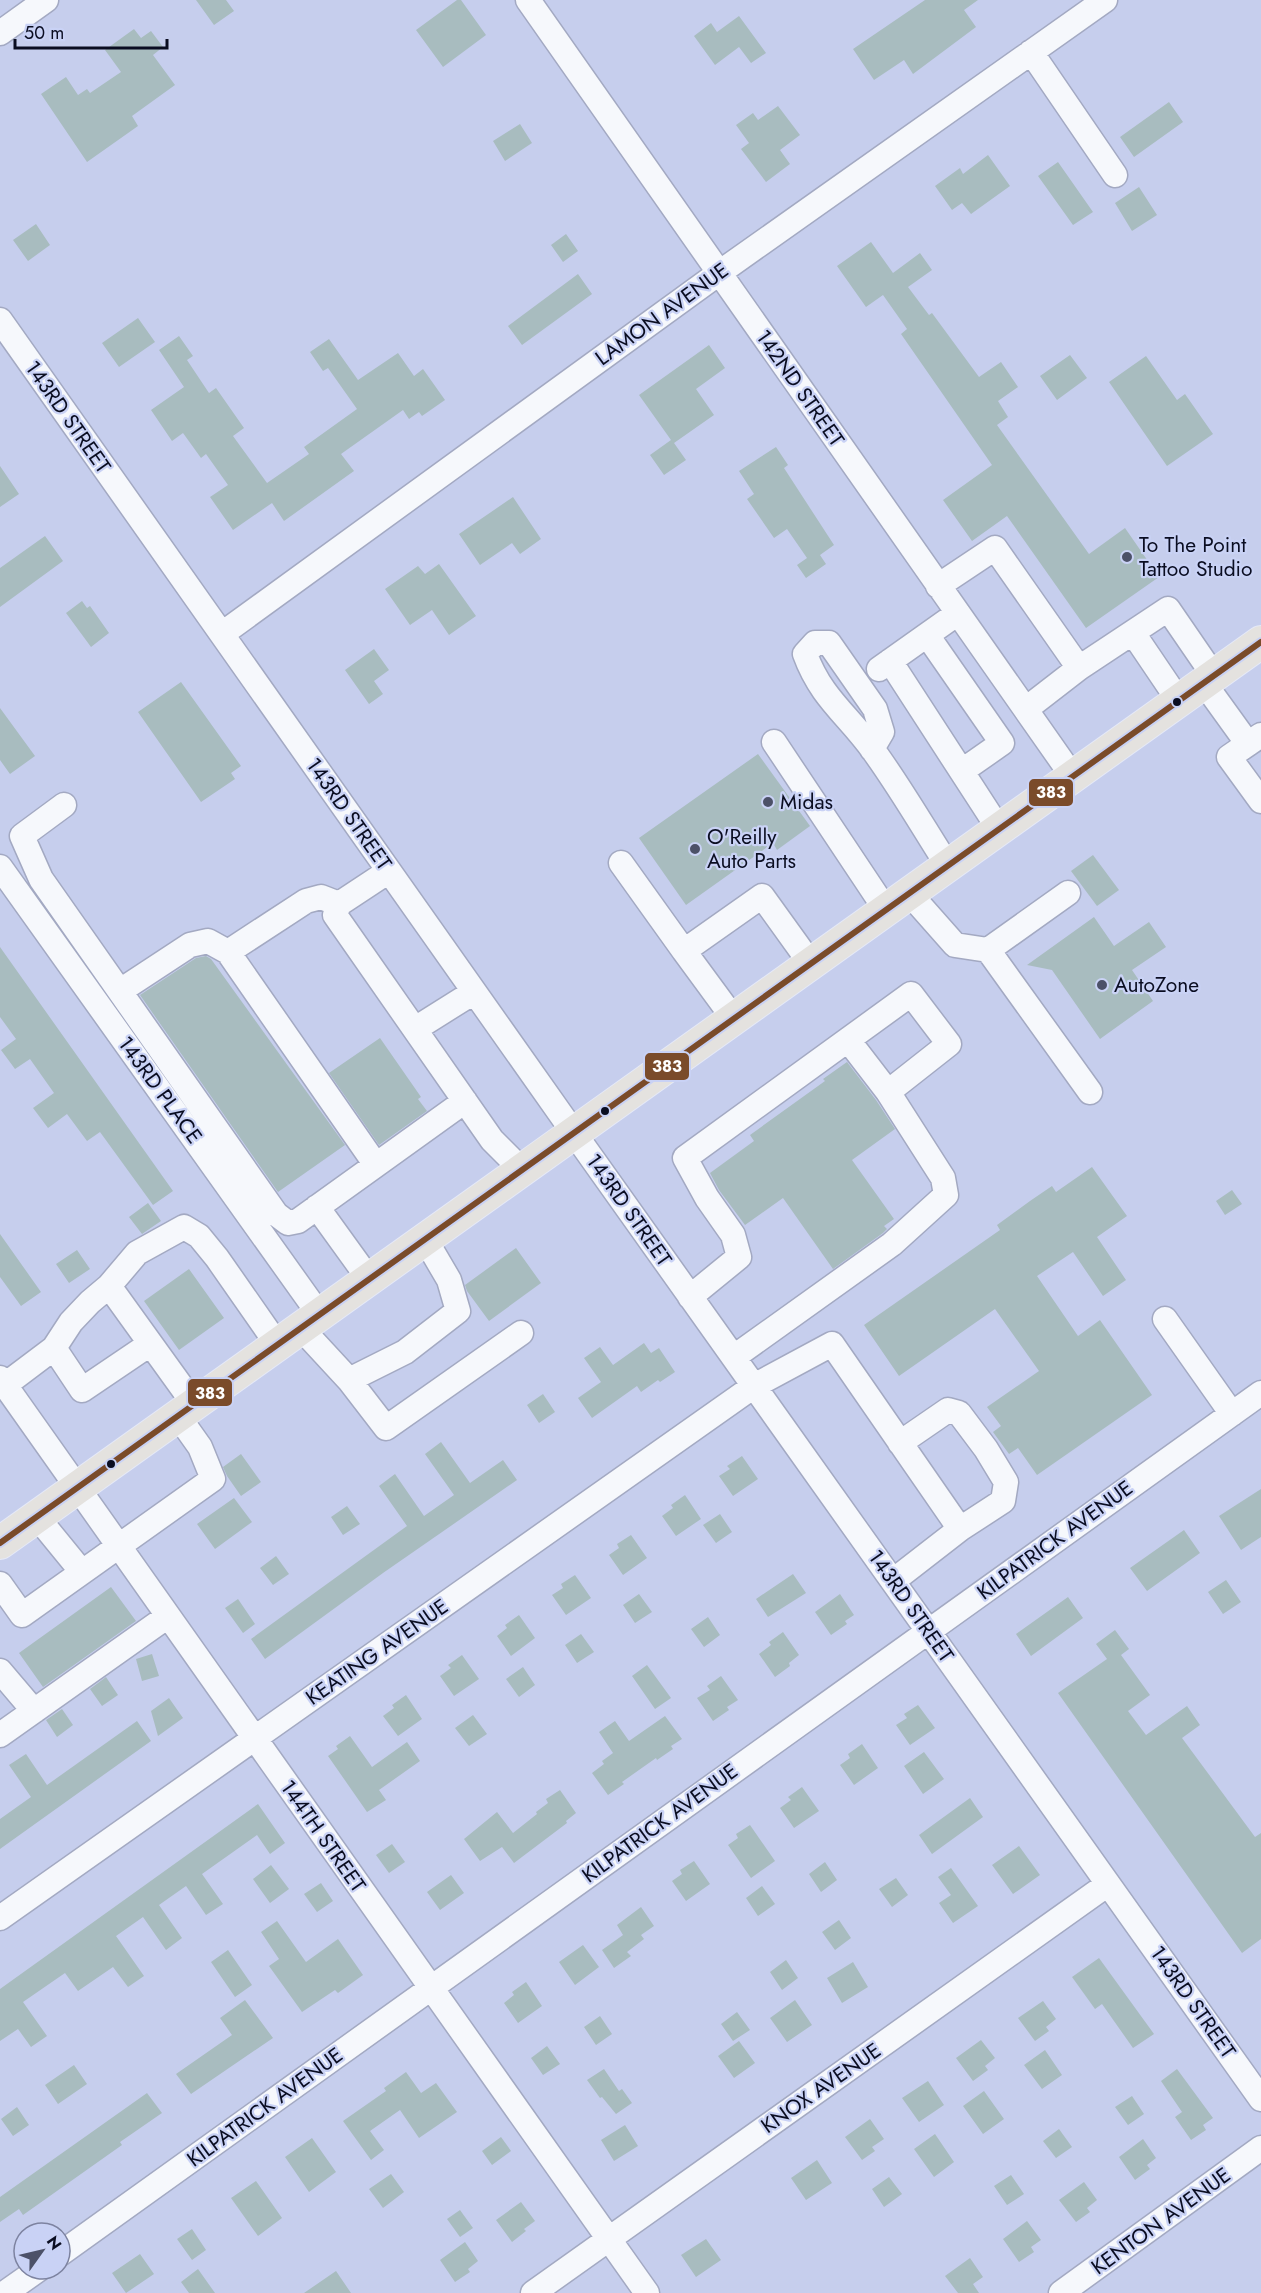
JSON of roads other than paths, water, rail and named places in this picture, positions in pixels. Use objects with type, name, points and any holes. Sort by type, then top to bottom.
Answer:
[{"type":"main road","points":[[0,1543],[1261,642]]},
{"type":"street","points":[[0,33],[46,0]]},
{"type":"street","name":"142ND STREET","points":[[528,0],[1073,777]]},
{"type":"street","name":"LAMON AVENUE","points":[[222,634],[719,273],[1105,0]]},
{"type":"street","points":[[1031,52],[1115,175]]},
{"type":"street","name":"143RD STREET","points":[[0,320],[690,1297],[1261,2099]]},
{"type":"street","points":[[938,586],[995,548],[1079,668]]},
{"type":"street","points":[[1026,710],[1079,668],[1168,609],[1209,679],[1255,739],[1229,757],[1261,801]]},
{"type":"street","points":[[957,613],[884,665],[962,771],[999,830]]},
{"type":"street","points":[[1133,633],[1179,701]]},
{"type":"street","points":[[927,634],[1002,743],[962,771]]},
{"type":"street","points":[[774,742],[898,902],[955,945],[988,950],[1068,893]]},
{"type":"street","points":[[872,749],[948,866]]},
{"type":"street","points":[[64,805],[22,836],[41,879],[276,1214],[288,1223],[298,1221],[465,1101]]},
{"type":"street","points":[[621,863],[734,1019]]},
{"type":"street","name":"143RD PLACE","points":[[0,867],[299,1328]]},
{"type":"street","points":[[389,871],[339,904],[335,915],[492,1140],[522,1170]]},
{"type":"street","points":[[684,951],[762,896],[811,964]]},
{"type":"street","points":[[228,952],[306,901],[321,897],[339,904]]},
{"type":"street","points":[[120,991],[190,945],[208,941],[228,952],[376,1165]]},
{"type":"street","points":[[988,950],[1090,1092]]},
{"type":"street","points":[[415,1029],[474,992]]},
{"type":"street","points":[[690,1297],[739,1257],[733,1235],[707,1198],[685,1158],[911,994],[949,1044],[888,1092]]},
{"type":"street","points":[[734,1357],[891,1244],[946,1195],[942,1178],[888,1092],[848,1040]]},
{"type":"street","points":[[317,1207],[369,1279]]},
{"type":"street","points":[[2,1382],[54,1348],[71,1322],[109,1286],[136,1253],[184,1227],[199,1236],[217,1258],[299,1328],[349,1380],[386,1428],[521,1333]]},
{"type":"street","points":[[349,1380],[405,1352],[459,1311],[449,1280],[425,1239]]},
{"type":"street","points":[[0,1584],[22,1615],[213,1479],[186,1410],[150,1344],[109,1286]]},
{"type":"street","points":[[1165,1319],[1232,1414]]},
{"type":"street","points":[[54,1348],[82,1390],[150,1344]]},
{"type":"street","name":"KEATING AVENUE","points":[[0,1918],[754,1386],[832,1344],[900,1443]]},
{"type":"street","name":"144TH STREET","points":[[2,1382],[646,2293]]},
{"type":"street","name":"KILPATRICK AVENUE","points":[[72,2245],[1261,1393]]},
{"type":"street","points":[[893,1581],[960,1529],[1002,1501],[1006,1482],[986,1449],[959,1413],[948,1410],[900,1443],[960,1529]]},
{"type":"street","points":[[37,1517],[82,1572]]},
{"type":"street","points":[[0,1735],[168,1616]]},
{"type":"street","points":[[0,1671],[34,1711]]},
{"type":"street","name":"KNOX AVENUE","points":[[533,2293],[1108,1884]]},
{"type":"street","name":"KENTON AVENUE","points":[[1061,2293],[1261,2148]]},
{"type":"street","points":[[5,2293],[22,2281]]},
{"type":"place","name":"To The Point Tattoo Studio","points":[[1127,557]]},
{"type":"place","name":"Midas","points":[[768,802]]},
{"type":"place","name":"O'Reilly Auto Parts","points":[[695,849]]},
{"type":"place","name":"AutoZone","points":[[1102,985]]}]
